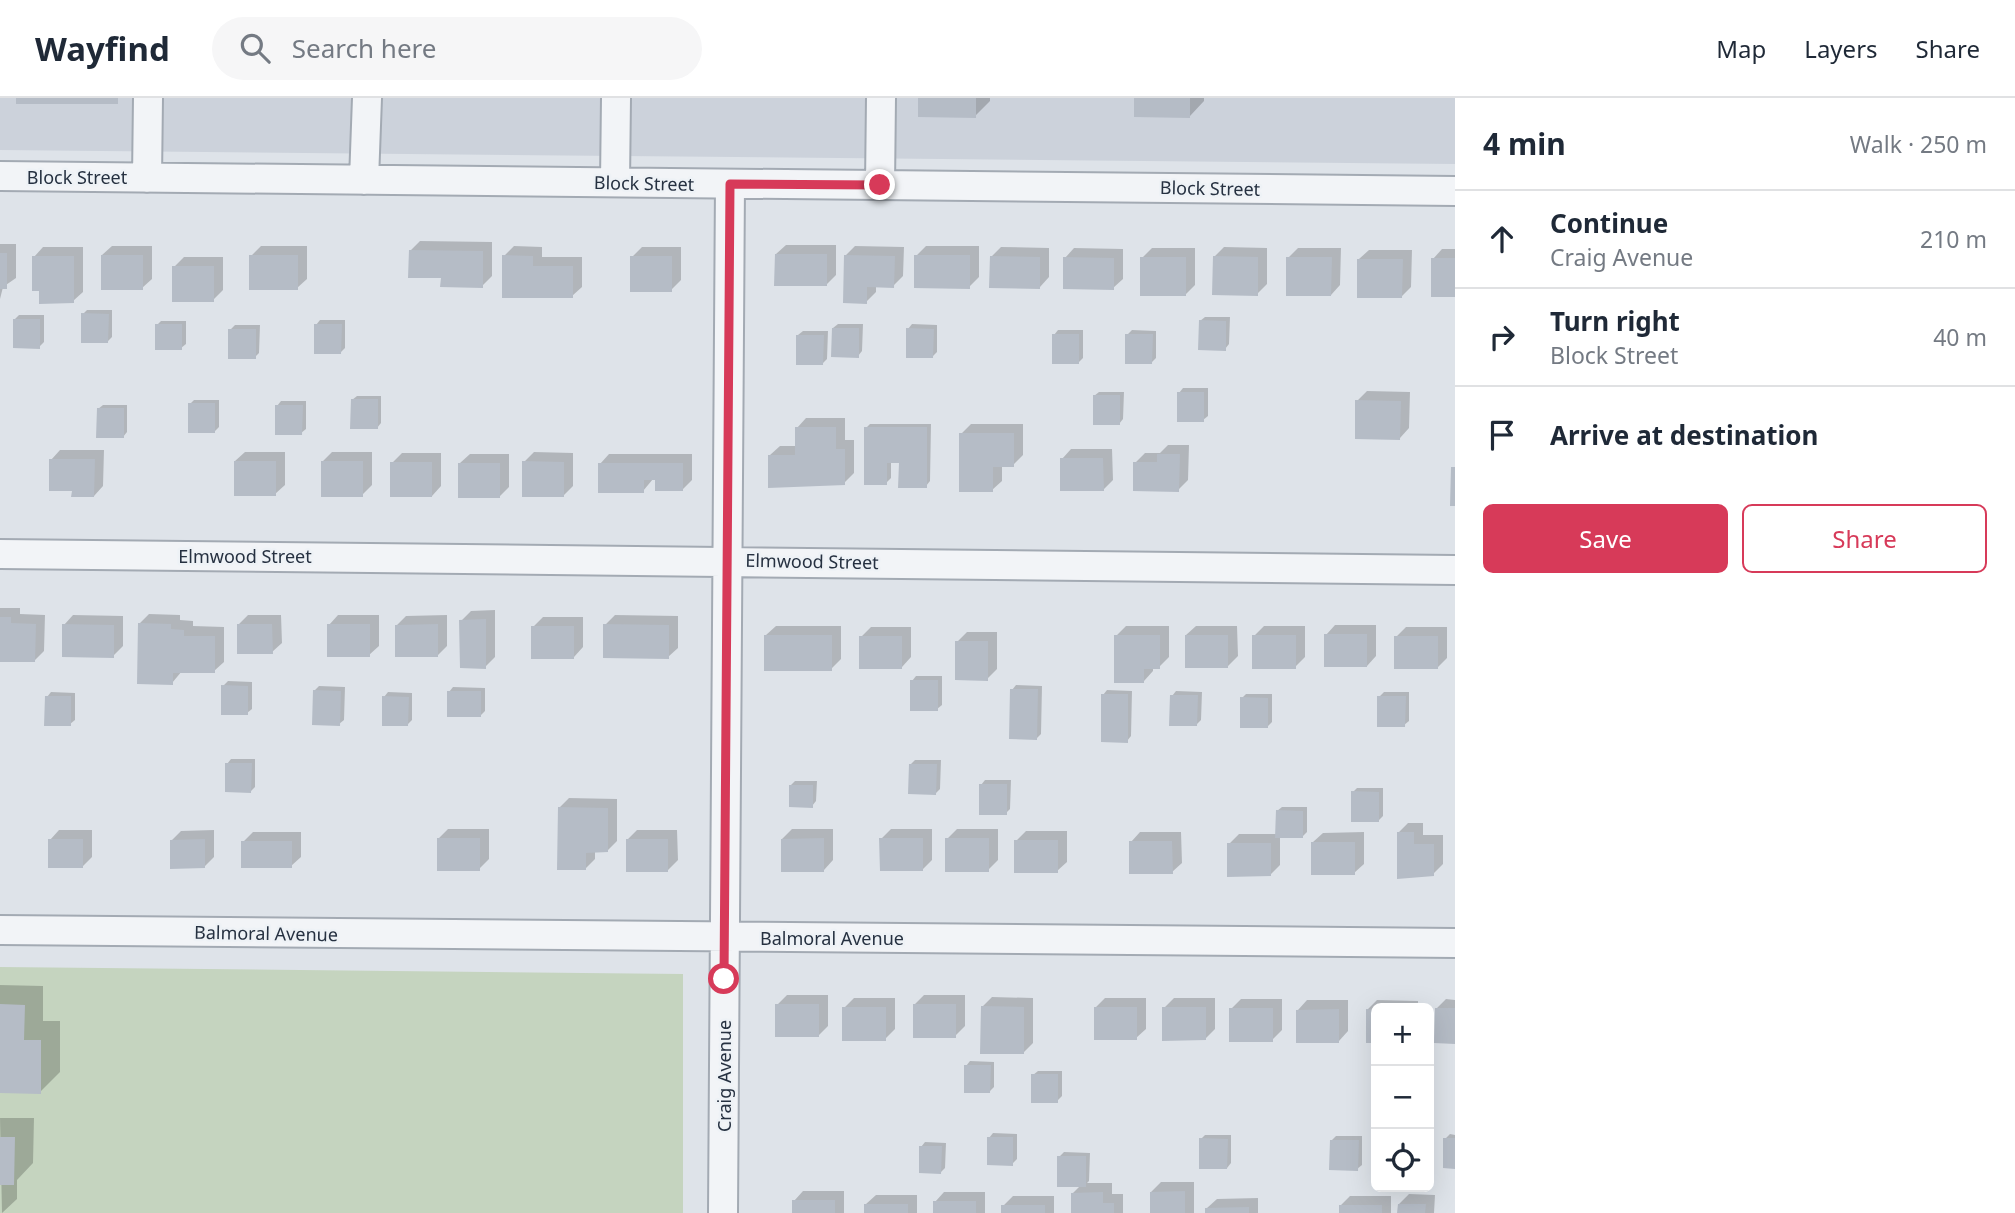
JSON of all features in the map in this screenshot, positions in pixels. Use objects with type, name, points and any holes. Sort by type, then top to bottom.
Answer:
[{"type":"street","points":[[147,178],[148,98]]},
{"type":"street","points":[[364,180],[367,98]]},
{"type":"street","points":[[615,182],[616,98]]},
{"type":"street","points":[[880,185],[881,98]]},
{"type":"street","name":"Block Street","points":[[0,176],[1455,191]]},
{"type":"street","name":"Craig Avenue","points":[[723,1213],[730,184]]},
{"type":"street","name":"Elmwood Street","points":[[0,554],[1455,569]]},
{"type":"street","name":"Balmoral Avenue","points":[[0,930],[1455,943]]},
{"type":"shaded area","points":[[0,98],[1455,98],[1455,164],[0,150]]},
{"type":"green space","points":[[0,967],[683,974],[683,1213],[0,1213]]},
{"type":"building","points":[[16,98],[118,98],[118,104],[16,104]]},
{"type":"building","points":[[918,98],[976,98],[976,118],[918,117]]},
{"type":"building","points":[[1134,98],[1190,98],[1190,118],[1134,117]]},
{"type":"building","points":[[409,250],[483,251],[483,288],[440,287],[441,278],[408,278]]},
{"type":"building","points":[[0,253],[7,253],[7,289],[0,289]]},
{"type":"building","points":[[775,254],[827,254],[827,286],[774,286]]},
{"type":"building","points":[[101,255],[143,255],[143,290],[101,290]]},
{"type":"building","points":[[249,255],[298,255],[298,290],[249,290]]},
{"type":"building","points":[[502,255],[533,256],[533,266],[573,266],[573,298],[502,298]]},
{"type":"building","points":[[844,255],[895,256],[894,288],[867,287],[867,304],[843,303]]},
{"type":"building","points":[[914,255],[970,255],[970,289],[914,288]]},
{"type":"building","points":[[32,256],[74,256],[74,303],[39,304],[39,291],[32,291]]},
{"type":"building","points":[[630,256],[672,256],[672,292],[630,292]]},
{"type":"building","points":[[990,256],[1040,257],[1040,289],[989,288]]},
{"type":"building","points":[[1213,256],[1258,257],[1258,296],[1212,295]]},
{"type":"building","points":[[1063,257],[1114,258],[1114,290],[1063,289]]},
{"type":"building","points":[[1140,257],[1186,257],[1186,296],[1140,296]]},
{"type":"building","points":[[1286,257],[1332,257],[1331,296],[1286,296]]},
{"type":"building","points":[[1431,258],[1455,258],[1455,297],[1431,297]]},
{"type":"building","points":[[1357,259],[1403,259],[1402,298],[1357,298]]},
{"type":"building","points":[[172,266],[214,266],[214,302],[172,302]]},
{"type":"building","points":[[81,313],[109,314],[108,343],[81,343]]},
{"type":"building","points":[[13,319],[40,319],[40,349],[13,348]]},
{"type":"building","points":[[1199,320],[1226,321],[1226,351],[1198,350]]},
{"type":"building","points":[[155,324],[182,324],[182,350],[155,350]]},
{"type":"building","points":[[314,324],[342,324],[341,354],[314,354]]},
{"type":"building","points":[[832,328],[859,328],[859,358],[831,357]]},
{"type":"building","points":[[906,328],[934,329],[933,358],[906,358]]},
{"type":"building","points":[[228,329],[256,329],[256,359],[228,359]]},
{"type":"building","points":[[1052,334],[1079,334],[1079,364],[1052,364]]},
{"type":"building","points":[[1125,334],[1153,334],[1152,364],[1125,364]]},
{"type":"building","points":[[796,335],[824,335],[823,365],[796,365]]},
{"type":"building","points":[[1177,392],[1204,392],[1204,422],[1177,422]]},
{"type":"building","points":[[1093,395],[1120,395],[1120,425],[1093,425]]},
{"type":"building","points":[[351,399],[378,399],[378,429],[350,429]]},
{"type":"building","points":[[1355,400],[1401,401],[1400,440],[1355,439]]},
{"type":"building","points":[[188,403],[215,403],[215,433],[188,433]]},
{"type":"building","points":[[275,405],[303,405],[302,435],[275,435]]},
{"type":"building","points":[[97,408],[124,408],[124,438],[96,438]]},
{"type":"building","points":[[795,427],[836,427],[836,449],[845,449],[845,485],[768,488],[768,455],[795,455]]},
{"type":"building","points":[[864,427],[927,427],[927,488],[898,488],[899,463],[887,463],[887,485],[864,485]]},
{"type":"building","points":[[959,433],[1014,433],[1014,467],[993,467],[993,492],[959,492]]},
{"type":"building","points":[[1157,454],[1180,454],[1179,492],[1133,491],[1133,462],[1157,462]]},
{"type":"building","points":[[1060,458],[1103,458],[1104,491],[1060,491]]},
{"type":"building","points":[[49,459],[95,459],[94,497],[71,497],[72,491],[49,491]]},
{"type":"building","points":[[234,461],[276,461],[276,496],[234,496]]},
{"type":"building","points":[[321,461],[363,461],[363,497],[321,497]]},
{"type":"building","points":[[522,461],[564,462],[564,497],[522,497]]},
{"type":"building","points":[[390,462],[432,462],[432,497],[390,497]]},
{"type":"building","points":[[458,463],[500,463],[500,498],[458,498]]},
{"type":"building","points":[[598,463],[683,463],[683,491],[655,491],[655,480],[644,480],[644,493],[598,493]]},
{"type":"building","points":[[1451,467],[1455,467],[1455,506],[1450,506]]},
{"type":"building","points":[[0,617],[11,617],[11,623],[36,624],[35,662],[0,662]]},
{"type":"building","points":[[486,619],[486,669],[460,668],[459,620]]},
{"type":"building","points":[[138,623],[171,624],[171,629],[184,630],[184,636],[215,636],[215,673],[173,673],[173,685],[137,684]]},
{"type":"building","points":[[62,624],[114,625],[114,658],[62,657]]},
{"type":"building","points":[[237,624],[272,624],[273,654],[237,654]]},
{"type":"building","points":[[327,624],[370,624],[370,657],[327,657]]},
{"type":"building","points":[[438,624],[438,657],[395,657],[395,625]]},
{"type":"building","points":[[603,624],[669,625],[669,659],[603,658]]},
{"type":"building","points":[[531,626],[574,626],[574,659],[531,659]]},
{"type":"building","points":[[1324,634],[1367,634],[1367,667],[1324,667]]},
{"type":"building","points":[[764,635],[832,635],[832,671],[764,671]]},
{"type":"building","points":[[1114,635],[1160,635],[1160,669],[1144,669],[1144,683],[1114,683]]},
{"type":"building","points":[[1185,635],[1228,635],[1228,668],[1185,668]]},
{"type":"building","points":[[1252,635],[1296,635],[1296,669],[1252,669]]},
{"type":"building","points":[[859,636],[902,636],[902,669],[859,669]]},
{"type":"building","points":[[1394,636],[1438,636],[1438,669],[1394,669]]},
{"type":"building","points":[[955,641],[988,641],[988,681],[955,680]]},
{"type":"building","points":[[910,680],[938,680],[938,711],[910,711]]},
{"type":"building","points":[[221,685],[248,686],[248,715],[221,715]]},
{"type":"building","points":[[1010,689],[1038,689],[1037,740],[1009,739]]},
{"type":"building","points":[[313,690],[341,691],[340,726],[312,725]]},
{"type":"building","points":[[447,691],[481,691],[481,717],[447,717]]},
{"type":"building","points":[[1101,694],[1128,694],[1128,743],[1101,742]]},
{"type":"building","points":[[1170,695],[1198,695],[1197,726],[1169,726]]},
{"type":"building","points":[[45,696],[71,696],[71,726],[44,726]]},
{"type":"building","points":[[382,696],[409,697],[408,726],[382,726]]},
{"type":"building","points":[[1377,696],[1406,696],[1405,727],[1377,727]]},
{"type":"building","points":[[1240,697],[1268,698],[1268,728],[1240,728]]},
{"type":"building","points":[[225,763],[252,763],[251,793],[225,792]]},
{"type":"building","points":[[909,764],[937,764],[936,795],[908,794]]},
{"type":"building","points":[[979,784],[1007,784],[1007,815],[979,815]]},
{"type":"building","points":[[789,785],[813,785],[813,808],[789,807]]},
{"type":"building","points":[[1351,791],[1379,792],[1379,822],[1351,822]]},
{"type":"building","points":[[558,807],[608,808],[608,852],[586,853],[586,870],[557,870]]},
{"type":"building","points":[[1276,810],[1303,811],[1303,838],[1275,838]]},
{"type":"building","points":[[1397,832],[1414,832],[1414,844],[1434,844],[1434,876],[1397,879]]},
{"type":"building","points":[[437,838],[480,838],[480,871],[437,871]]},
{"type":"building","points":[[824,838],[824,872],[781,872],[781,839]]},
{"type":"building","points":[[879,838],[923,838],[923,871],[880,871]]},
{"type":"building","points":[[945,838],[989,838],[989,872],[945,872]]},
{"type":"building","points":[[48,839],[83,839],[83,868],[48,868]]},
{"type":"building","points":[[205,839],[205,868],[170,869],[170,840]]},
{"type":"building","points":[[626,839],[668,839],[668,872],[626,872]]},
{"type":"building","points":[[1014,840],[1058,840],[1058,873],[1014,873]]},
{"type":"building","points":[[241,841],[292,841],[292,868],[241,868]]},
{"type":"building","points":[[1129,841],[1172,841],[1173,874],[1129,874]]},
{"type":"building","points":[[1311,842],[1355,842],[1355,875],[1311,875]]},
{"type":"building","points":[[1227,843],[1271,843],[1271,876],[1227,877]]},
{"type":"building","points":[[0,1004],[25,1005],[24,1040],[41,1040],[41,1094],[0,1093]]},
{"type":"building","points":[[775,1004],[819,1004],[819,1037],[775,1037]]},
{"type":"building","points":[[913,1004],[956,1004],[956,1038],[913,1038]]},
{"type":"building","points":[[981,1006],[1024,1007],[1024,1054],[980,1054]]},
{"type":"building","points":[[842,1007],[886,1007],[886,1041],[842,1041]]},
{"type":"building","points":[[1094,1007],[1137,1007],[1137,1040],[1094,1040]]},
{"type":"building","points":[[1162,1007],[1206,1007],[1206,1040],[1162,1041]]},
{"type":"building","points":[[1229,1008],[1273,1008],[1273,1042],[1229,1042]]},
{"type":"building","points":[[1435,1008],[1455,1008],[1455,1044],[1434,1043]]},
{"type":"building","points":[[1339,1009],[1339,1043],[1296,1043],[1296,1010]]},
{"type":"building","points":[[1366,1009],[1371,1010],[1371,1043],[1366,1043]]},
{"type":"building","points":[[964,1065],[991,1065],[990,1093],[964,1093]]},
{"type":"building","points":[[1031,1074],[1058,1074],[1058,1103],[1031,1103]]},
{"type":"building","points":[[0,1137],[15,1137],[14,1185],[0,1185]]},
{"type":"building","points":[[987,1137],[1013,1137],[1013,1166],[987,1165]]},
{"type":"building","points":[[1199,1138],[1228,1139],[1227,1169],[1199,1169]]},
{"type":"building","points":[[1443,1138],[1455,1138],[1455,1169],[1443,1168]]},
{"type":"building","points":[[1330,1140],[1359,1140],[1358,1171],[1329,1170]]},
{"type":"building","points":[[919,1146],[942,1146],[941,1174],[919,1173]]},
{"type":"building","points":[[1057,1156],[1086,1156],[1086,1187],[1057,1187]]},
{"type":"building","points":[[1185,1191],[1185,1213],[1150,1213],[1150,1192]]},
{"type":"building","points":[[1103,1192],[1103,1203],[1114,1203],[1114,1213],[1071,1213],[1071,1193]]},
{"type":"building","points":[[792,1200],[835,1200],[835,1213],[792,1213]]},
{"type":"building","points":[[933,1201],[976,1201],[976,1213],[933,1213]]},
{"type":"building","points":[[864,1204],[908,1204],[908,1213],[864,1213]]},
{"type":"building","points":[[1398,1204],[1426,1204],[1425,1213],[1397,1213]]},
{"type":"building","points":[[1001,1205],[1045,1205],[1045,1213],[1001,1213]]},
{"type":"building","points":[[1339,1205],[1382,1205],[1382,1213],[1339,1213]]},
{"type":"building","points":[[1249,1207],[1249,1213],[1205,1213],[1205,1208]]},
{"type":"route","points":[[724,979],[730,184],[880,185]]}]
